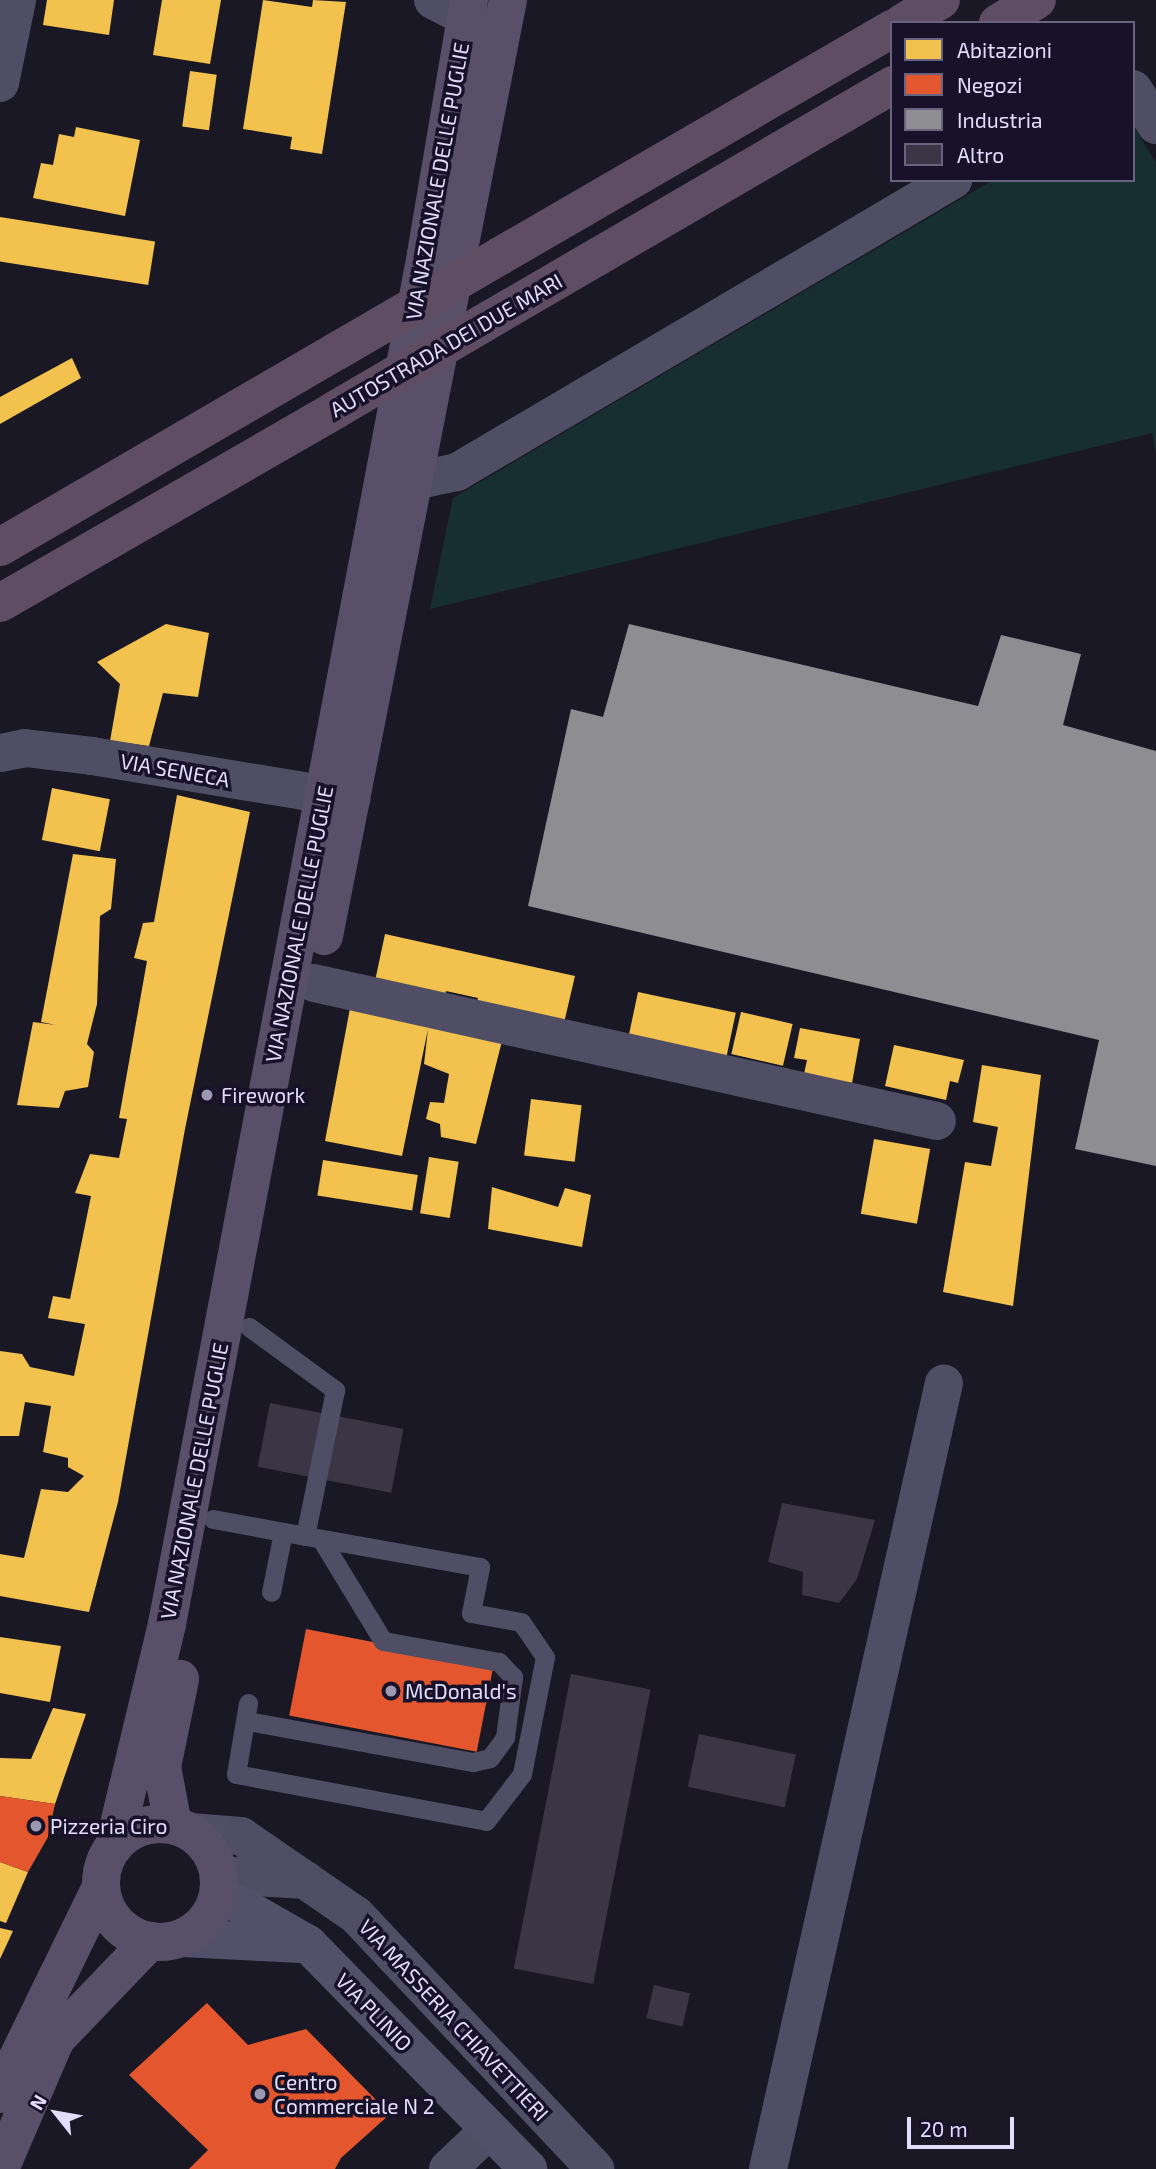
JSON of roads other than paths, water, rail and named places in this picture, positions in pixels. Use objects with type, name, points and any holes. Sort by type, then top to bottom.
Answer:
[{"type":"highway","points":[[905,21],[941,0]]},
{"type":"highway","points":[[1001,21],[1037,0]]},
{"type":"highway","points":[[0,547],[890,30]]},
{"type":"highway","name":"AUTOSTRADA DEI DUE MARI","points":[[0,603],[890,86]]},
{"type":"main road","name":"VIA NAZIONALE DELLE PUGLIE","points":[[182,1828],[162,1767],[213,1519],[314,983],[337,797],[426,254],[456,6]]},
{"type":"main road","name":"VIA NAZIONALE DELLE PUGLIE","points":[[114,1845],[167,1623],[337,797],[414,481],[505,18]]},
{"type":"main road","points":[[0,2094],[100,1889],[101,1873],[114,1845],[141,1826],[182,1828],[205,1843],[219,1884],[200,1927],[166,1940],[56,2039],[0,2169]]},
{"type":"main road","points":[[100,1889],[116,1923],[131,1936],[166,1940]]},
{"type":"street","points":[[0,83],[17,0]]},
{"type":"street","points":[[456,6],[505,18]]},
{"type":"street","points":[[1135,92],[1156,125]]},
{"type":"street","points":[[414,481],[457,472],[950,182]]},
{"type":"street","name":"VIA SENECA","points":[[0,752],[25,748],[92,756],[337,797]]},
{"type":"street","points":[[314,983],[937,1121]]},
{"type":"street","points":[[768,2169],[944,1383]]},
{"type":"street","points":[[182,1828],[241,1836],[306,1880]]},
{"type":"street","points":[[219,1884],[306,1880]]},
{"type":"street","name":"VIA MASSERIA CHIAVETTIERI","points":[[306,1880],[356,1915],[594,2169]]},
{"type":"street","name":"VIA PLINIO","points":[[219,1884],[309,1944],[528,2169]]},
{"type":"street","points":[[166,1940],[309,1944]]},
{"type":"street","points":[[448,2169],[489,2130]]},
{"type":"lane","points":[[213,1519],[283,1532],[313,1537],[480,1567],[471,1613],[521,1622],[545,1657],[522,1774],[486,1821],[236,1774],[247,1712],[473,1762],[490,1758],[505,1737],[513,1677],[499,1662],[383,1641],[313,1537],[335,1390],[248,1327]]},
{"type":"lane","points":[[271,1592],[283,1532]]},
{"type":"place","name":"Firework","points":[[207,1095]]},
{"type":"place","name":"McDonald's","points":[[391,1691]]},
{"type":"place","name":"Pizzeria Ciro","points":[[36,1826]]},
{"type":"place","name":"Centro Commerciale N 2","points":[[260,2094]]}]
